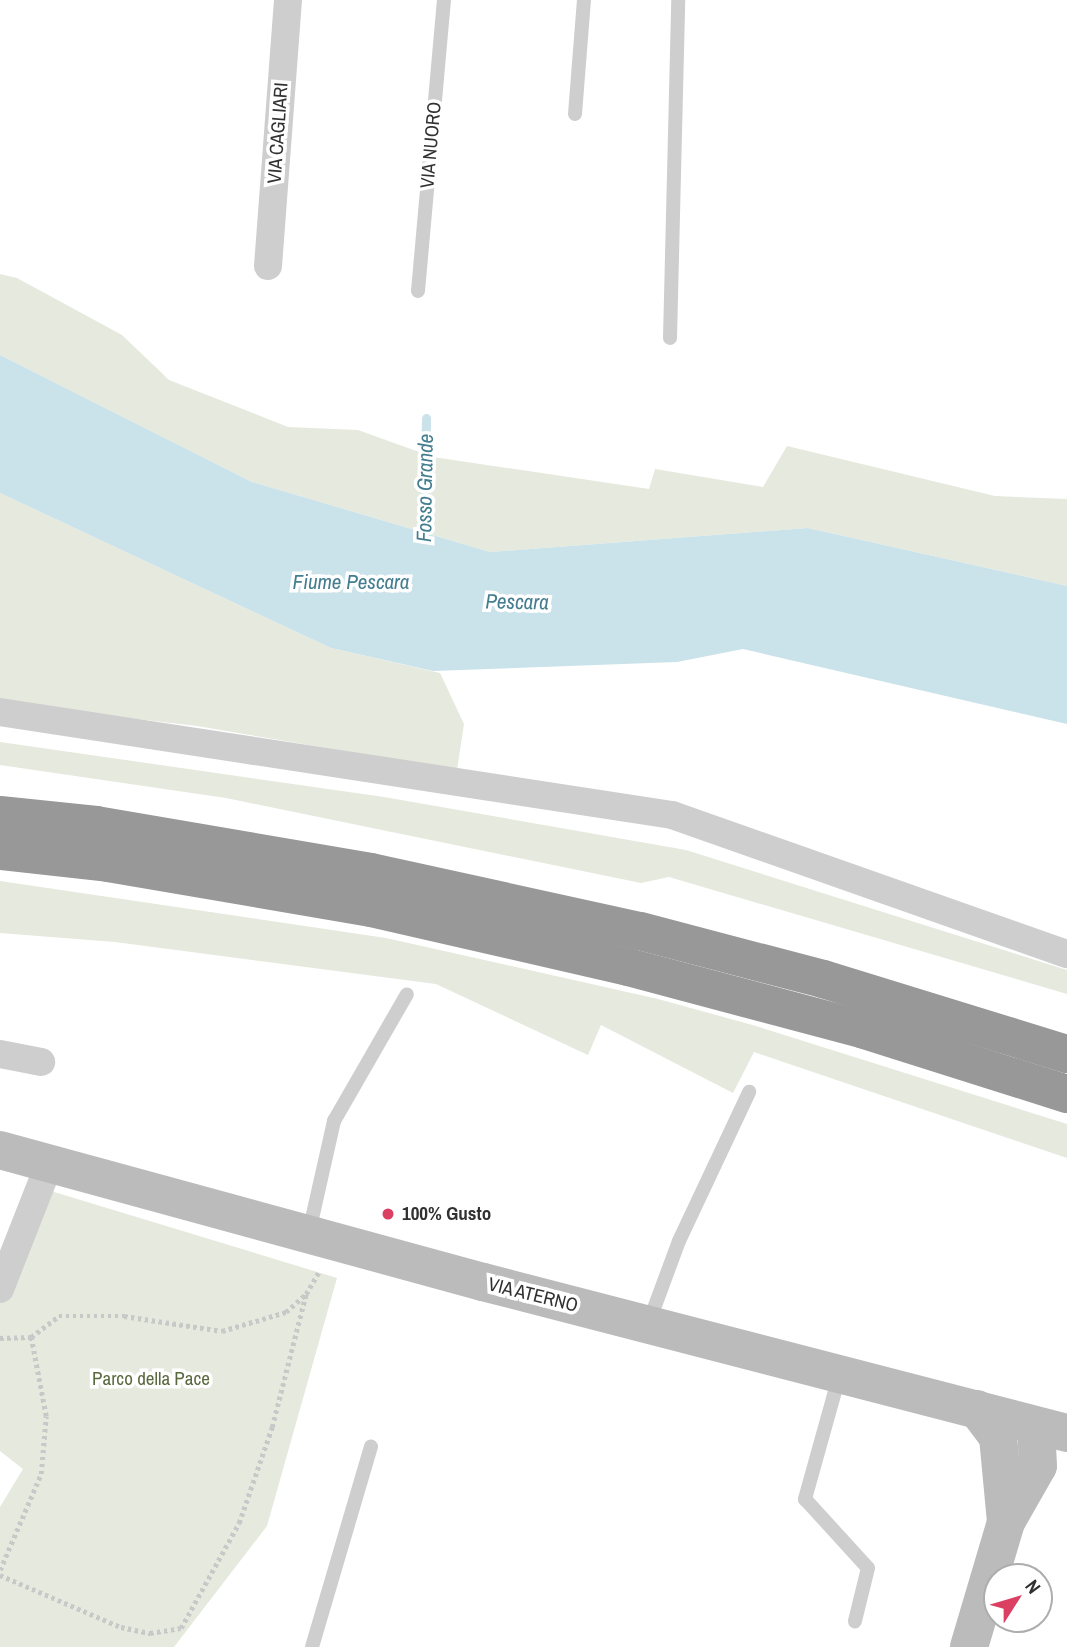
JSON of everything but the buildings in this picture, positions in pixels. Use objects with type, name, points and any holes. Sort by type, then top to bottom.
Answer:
[{"type":"highway","points":[[0,815],[96,825],[371,872],[653,934],[975,1025],[1067,1054]]},
{"type":"highway","points":[[0,851],[108,863],[371,908],[628,967],[863,1030],[1067,1094]]},
{"type":"highway","points":[[975,1025],[1021,1013],[1067,1026]]},
{"type":"street","name":"VIA CAGLIARI","points":[[268,266],[288,0]]},
{"type":"street","points":[[0,712],[672,815],[1067,954]]},
{"type":"street","points":[[0,1054],[41,1062]]},
{"type":"street","name":"VIA ATERNO","points":[[0,1150],[1051,1429]]},
{"type":"street","points":[[0,1289],[50,1162]]},
{"type":"street","points":[[977,1409],[998,1437],[1012,1502]]},
{"type":"street","points":[[968,1647],[1012,1502],[1012,1446],[1051,1429]]},
{"type":"street","points":[[1012,1502],[1067,1458]]},
{"type":"lane","name":"VIA NUORO","points":[[418,291],[444,0]]},
{"type":"lane","points":[[575,114],[584,0]]},
{"type":"lane","points":[[670,338],[678,0]]},
{"type":"lane","points":[[317,1236],[334,1121],[407,994]]},
{"type":"lane","points":[[649,1324],[679,1241],[748,1092]]},
{"type":"lane","points":[[840,1372],[805,1499],[868,1568],[855,1621]]},
{"type":"lane","points":[[312,1647],[371,1446]]},
{"type":"path","points":[[31,1337],[46,1416],[41,1474],[0,1572],[121,1627],[150,1633],[181,1628],[239,1523],[272,1427],[306,1294],[319,1272],[317,1236]]},
{"type":"path","points":[[0,1338],[31,1337],[59,1315],[124,1316],[222,1331],[286,1312],[306,1294]]},
{"type":"green space","points":[[0,274],[17,278],[122,335],[169,380],[288,427],[358,430],[433,457],[649,489],[655,469],[763,487],[787,446],[995,496],[1067,499],[1067,586],[808,528],[490,552],[252,482],[0,355]]},
{"type":"green space","points":[[0,493],[331,648],[440,673],[464,724],[457,770],[197,726],[0,703]]},
{"type":"green space","points":[[0,742],[384,797],[686,850],[1067,970],[1067,994],[669,877],[641,883],[226,798],[0,765]]},
{"type":"green space","points":[[0,881],[386,938],[658,999],[756,1026],[1067,1124],[1067,1158],[754,1052],[733,1093],[601,1025],[588,1055],[436,984],[115,942],[0,933]]},
{"type":"green space","name":"Parco della Pace","points":[[41,1188],[337,1278],[267,1526],[174,1647],[0,1647],[0,1507],[23,1469],[0,1451],[0,1298]]},
{"type":"water","name":"Fiume Pescara","points":[[0,355],[252,482],[490,552],[808,528],[1067,586],[1067,724],[743,649],[677,662],[433,671],[331,648],[0,493]]},
{"type":"waterway","name":"Fosso Grande","points":[[423,543],[426,418]]},
{"type":"place","name":"100% Gusto","points":[[388,1214]]},
{"type":"water label","name":"Pescara","points":[[517,602]]}]
